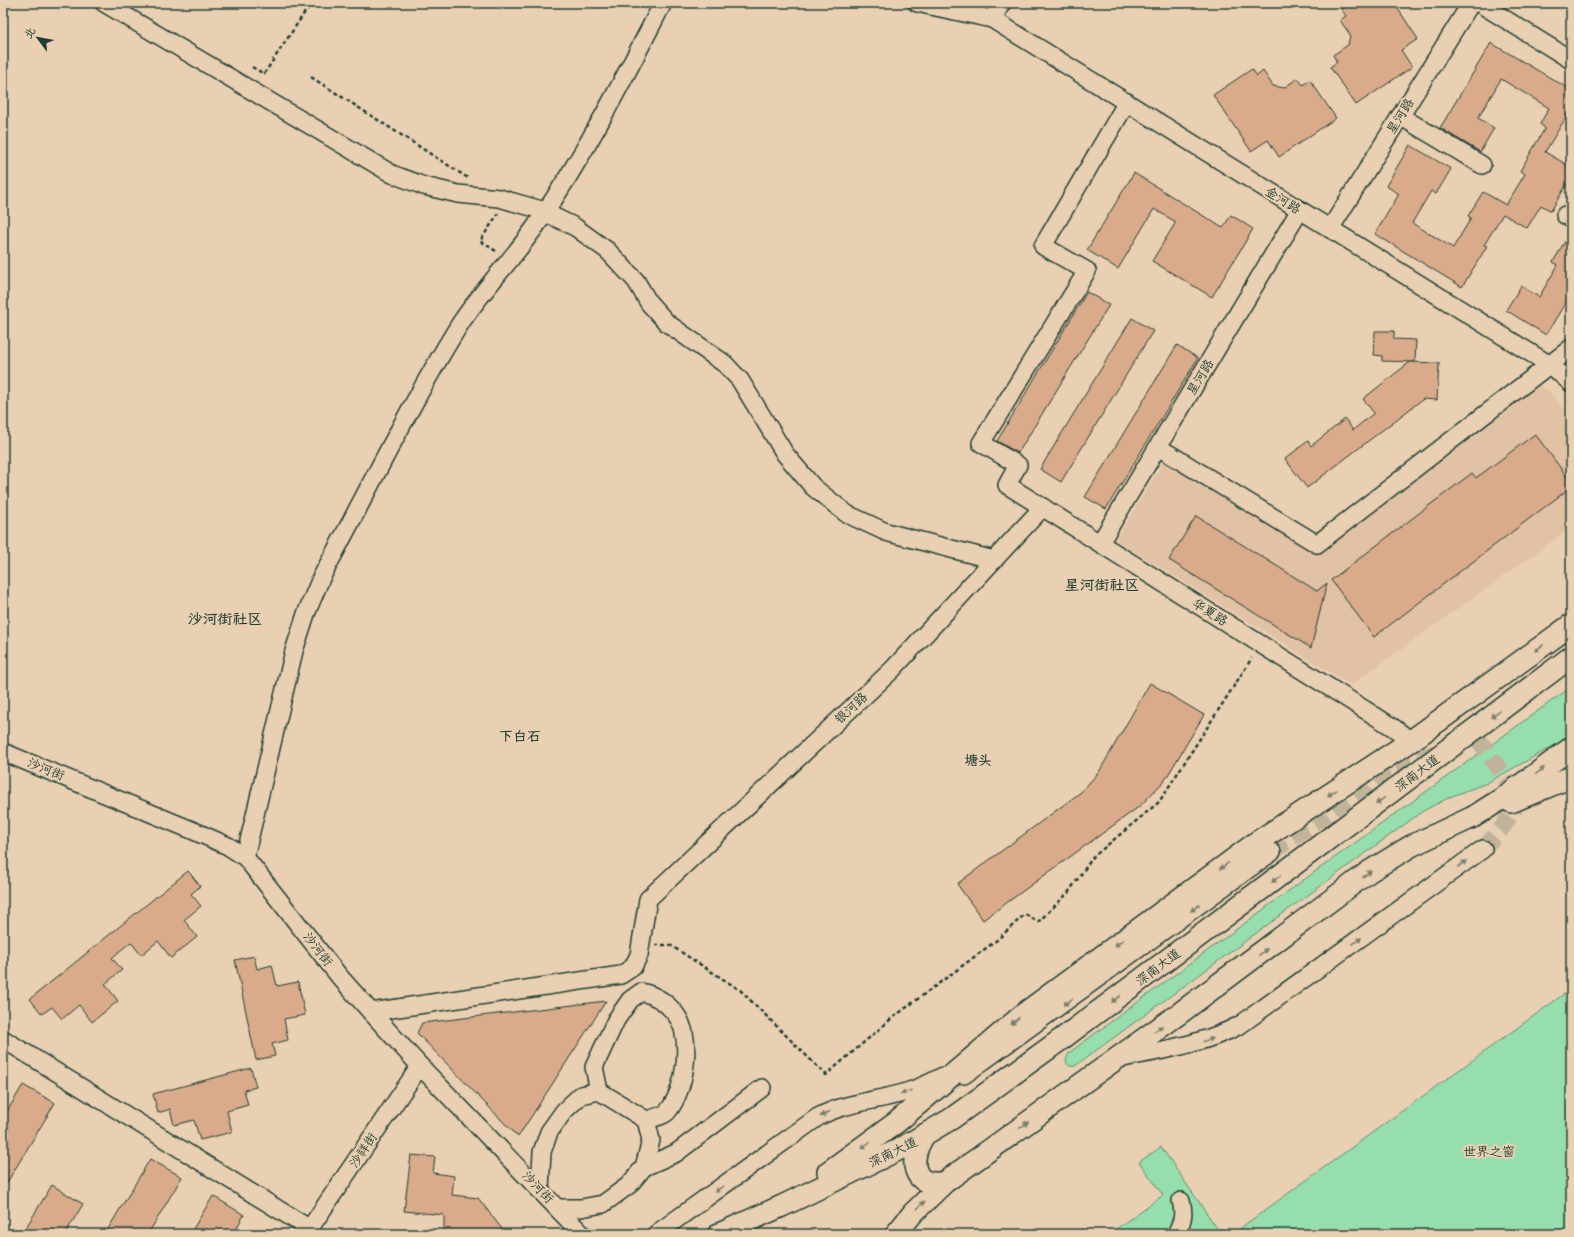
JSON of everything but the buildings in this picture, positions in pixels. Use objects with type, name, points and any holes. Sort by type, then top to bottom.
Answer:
[{"type":"main road","points":[[782,1206],[897,1122],[1025,1013],[1257,842],[1411,741],[1571,625]]},
{"type":"main road","points":[[1411,741],[1495,696],[1571,651]]},
{"type":"main road","name":"深南大道","points":[[719,1234],[782,1206],[923,1137],[951,1119],[1063,1038],[1571,657]]},
{"type":"main road","points":[[1473,817],[1503,798],[1571,748]]},
{"type":"main road","points":[[896,1234],[913,1213],[945,1182],[1370,872],[1411,846],[1473,817],[1571,778]]},
{"type":"main road","points":[[923,1137],[914,1154],[915,1168],[923,1180],[930,1183],[945,1182]]},
{"type":"street","points":[[104,3],[392,174],[424,186],[458,194],[499,198],[544,212],[575,227],[608,251],[636,281],[649,303],[667,323],[725,364],[740,380],[785,454],[813,487],[847,514],[886,532],[994,560]]},
{"type":"street","points":[[245,857],[294,651],[306,614],[321,578],[438,361],[463,320],[544,212],[578,161],[609,107],[663,3]]},
{"type":"street","name":"金河路","points":[[916,3],[992,20],[1550,365],[1571,383]]},
{"type":"street","points":[[992,20],[1002,3]]},
{"type":"street","name":"星河路","points":[[1330,229],[1471,3]]},
{"type":"street","points":[[1479,3],[1571,60]]},
{"type":"street","name":"华夏路","points":[[1126,102],[1043,246],[1087,271],[981,443],[1018,465],[1007,485],[1394,728],[1411,741]]},
{"type":"street","points":[[1400,116],[1482,165]]},
{"type":"street","name":"星河路","points":[[1100,543],[1300,210]]},
{"type":"street","points":[[1158,447],[1317,544],[1571,348]]},
{"type":"street","name":"银河路","points":[[641,945],[648,899],[892,670],[1043,507]]},
{"type":"street","name":"沙河街","points":[[3,752],[194,831],[228,846],[245,857],[339,976],[371,1012],[420,1066],[540,1189],[585,1232]]},
{"type":"street","points":[[1115,1059],[1196,1044],[1219,1036],[1240,1025],[1483,849]]},
{"type":"street","points":[[897,1122],[1021,1036],[1272,852]]},
{"type":"street","points":[[371,1012],[621,975],[633,967],[639,955],[641,945]]},
{"type":"street","points":[[599,1091],[594,1067],[616,1020],[630,1000],[641,992],[655,995],[675,1013],[684,1033],[686,1063],[679,1093],[668,1112],[646,1120]]},
{"type":"street","points":[[3,1039],[308,1231]]},
{"type":"street","points":[[656,1234],[818,1117],[830,1111],[919,1088],[966,1063]]},
{"type":"street","name":"沙祥街","points":[[308,1231],[420,1066]]},
{"type":"street","points":[[644,1167],[676,1153],[762,1088]]},
{"type":"street","points":[[540,1189],[542,1152],[549,1132],[564,1111],[581,1095],[599,1091],[646,1120],[651,1140],[644,1167],[629,1185],[602,1204],[580,1208],[559,1208]]},
{"type":"street","points":[[1176,1234],[1182,1222],[1184,1212],[1182,1202]]},
{"type":"path","points":[[252,67],[264,74],[311,3]]},
{"type":"path","points":[[311,77],[456,170]]},
{"type":"path","points":[[501,208],[480,241],[509,259]]},
{"type":"path","points":[[641,945],[670,944],[740,990],[826,1075],[891,1019],[997,940],[1025,914],[1038,922],[1068,893],[1093,857],[1159,802],[1261,644]]},
{"type":"shaded area","points":[[633,3],[651,3],[646,11]]},
{"type":"shaded area","points":[[1524,376],[1550,392],[1571,418],[1571,528],[1351,685],[1116,540],[1172,448],[1317,536]]},
{"type":"green space","points":[[1571,687],[1571,736],[1487,783],[1452,796],[1423,811],[1075,1066],[1069,1066],[1067,1064],[1066,1060],[1070,1052],[1287,892]]},
{"type":"green space","name":"世界之窗","points":[[1571,989],[1571,1234],[1232,1234]]},
{"type":"green space","points":[[1161,1147],[1221,1234],[1109,1234],[1163,1195],[1139,1162]]},
{"type":"tunnel","points":[[1477,737],[1520,800]]},
{"type":"tunnel","points":[[1272,852],[1389,770],[1440,751]]},
{"type":"tunnel","points":[[1483,849],[1502,828],[1520,800],[1571,763]]},
{"type":"district","name":"星河街社区","points":[[1102,585]]},
{"type":"district","name":"沙河街社区","points":[[225,619]]},
{"type":"district","name":"下白石","points":[[520,736]]},
{"type":"district","name":"塘头","points":[[978,760]]}]
